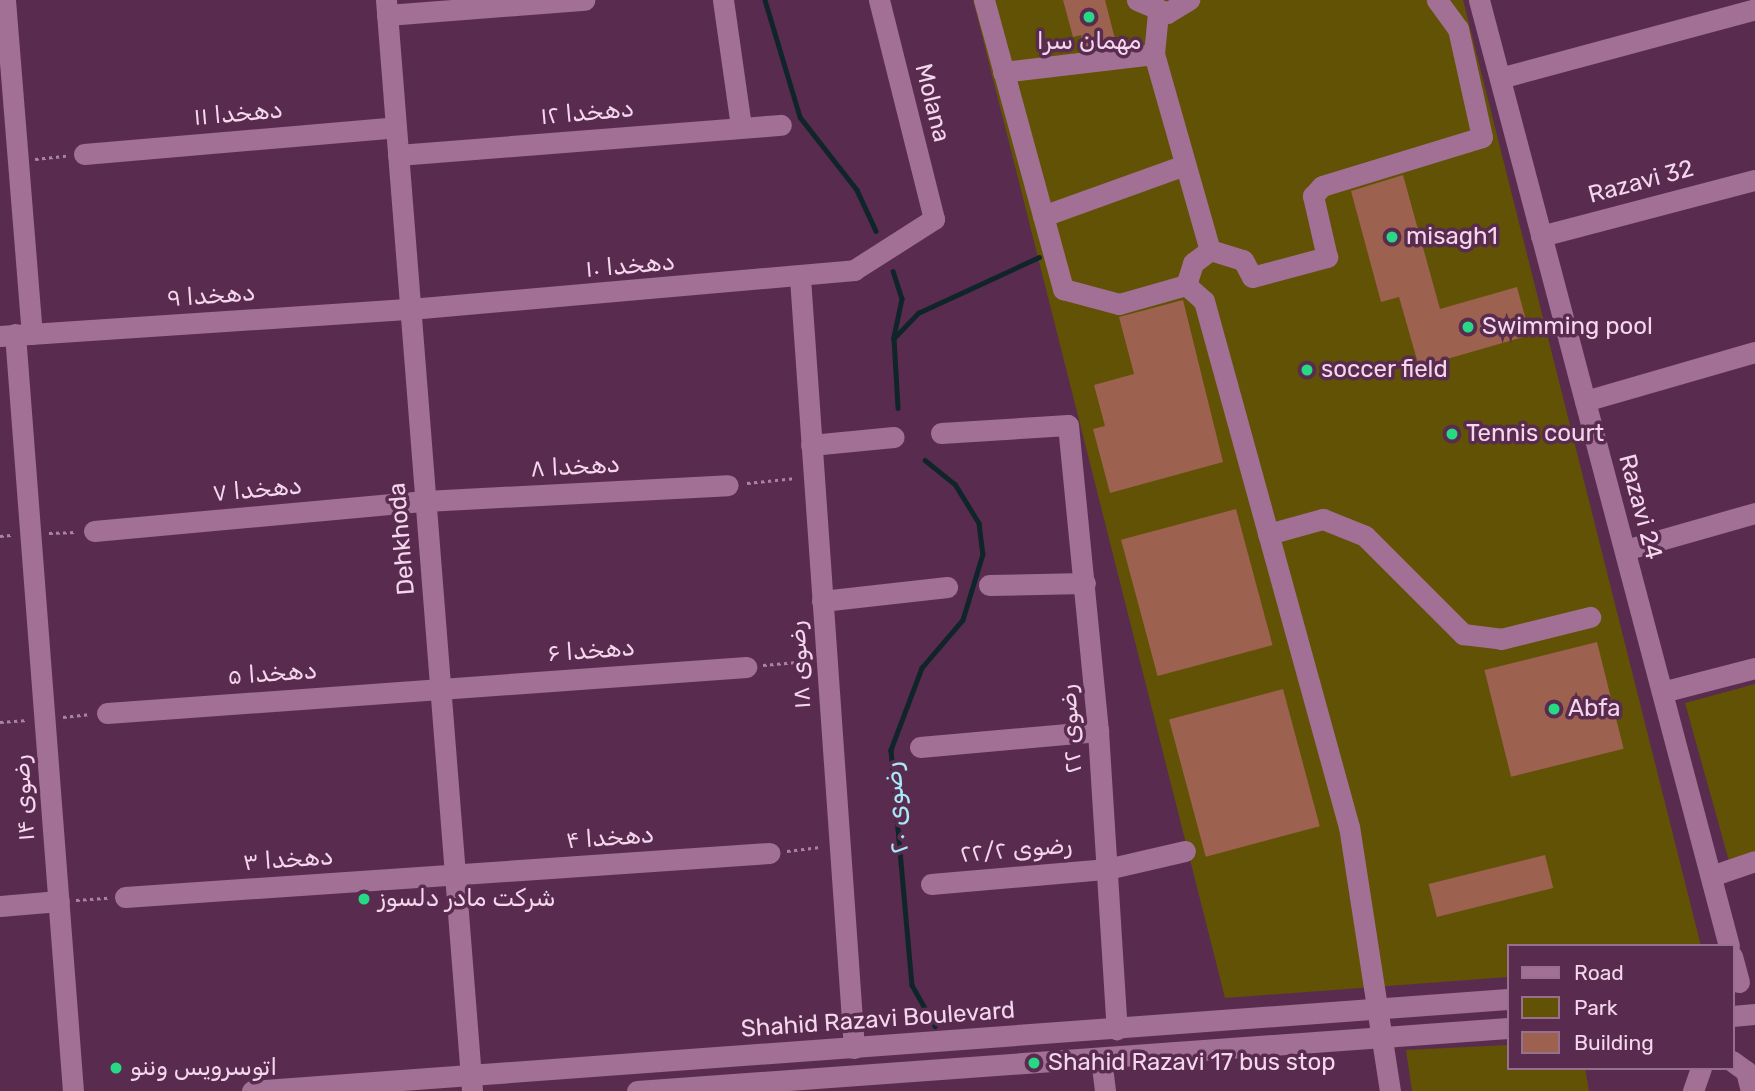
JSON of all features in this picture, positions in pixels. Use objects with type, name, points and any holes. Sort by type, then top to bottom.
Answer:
[{"type":"street","name":"رضوی ۱۴","points":[[5,0],[18,160],[16,335],[73,1091]]},
{"type":"street","points":[[386,8],[584,0]]},
{"type":"street","points":[[723,0],[741,126]]},
{"type":"street","name":"Molana","points":[[853,270],[934,219],[879,0]]},
{"type":"street","points":[[984,0],[1063,289],[1119,304],[1186,285]]},
{"type":"street","points":[[1137,0],[1158,13]]},
{"type":"street","points":[[1158,13],[1189,0]]},
{"type":"street","points":[[1210,250],[1243,260],[1252,277],[1327,257],[1313,196],[1322,186],[1482,137],[1458,29],[1437,0]]},
{"type":"street","name":"Razavi 24","points":[[1479,0],[1728,944]]},
{"type":"street","name":"Dehkhoda","points":[[386,8],[472,1083]]},
{"type":"street","points":[[1500,78],[1755,9]]},
{"type":"street","points":[[1158,13],[1154,54],[1210,250]]},
{"type":"street","points":[[1003,72],[1154,54]]},
{"type":"street","name":"دهخدا ۱۲","points":[[398,155],[741,126],[782,125]]},
{"type":"street","name":"دهخدا ۱۱","points":[[84,154],[396,127]]},
{"type":"street","points":[[1043,216],[1185,165]]},
{"type":"street","name":"Razavi 32","points":[[1541,236],[1755,180]]},
{"type":"street","points":[[1186,285],[1194,262],[1210,250]]},
{"type":"street","name":"دهخدا ۱۰","points":[[410,309],[800,278],[853,270]]},
{"type":"street","name":"رضوی ۱۸","points":[[800,278],[854,1048]]},
{"type":"street","points":[[1186,285],[1204,301],[1349,827],[1380,1010],[1390,1091]]},
{"type":"street","name":"دهخدا ۹","points":[[16,335],[410,309]]},
{"type":"street","points":[[1585,401],[1755,352]]},
{"type":"street","name":"رضوی ۲۲","points":[[941,433],[1068,425],[1098,732],[1117,1030]]},
{"type":"street","points":[[811,446],[894,436]]},
{"type":"street","name":"دهخدا ۸","points":[[425,501],[728,485]]},
{"type":"street","name":"دهخدا ۷","points":[[94,531],[425,501]]},
{"type":"street","points":[[1625,550],[1755,513]]},
{"type":"street","points":[[1268,534],[1323,519],[1365,536],[1463,634],[1501,639],[1590,617]]},
{"type":"street","points":[[989,585],[1085,583]]},
{"type":"street","points":[[822,601],[947,587]]},
{"type":"street","name":"دهخدا ۶","points":[[440,688],[746,667]]},
{"type":"street","points":[[1662,692],[1755,668]]},
{"type":"street","name":"دهخدا ۵","points":[[107,713],[440,688]]},
{"type":"street","points":[[920,747],[1098,732]]},
{"type":"street","name":"رضوی ۲۲/۲","points":[[931,884],[1107,869],[1185,851]]},
{"type":"street","name":"دهخدا ۴","points":[[455,875],[769,853]]},
{"type":"street","points":[[1711,876],[1755,861]]},
{"type":"street","name":"دهخدا ۳","points":[[125,897],[455,875]]},
{"type":"street","points":[[0,906],[59,901]]},
{"type":"street","points":[[1734,962],[1742,981]]},
{"type":"street","name":"Shahid Razavi Boulevard","points":[[251,1091],[472,1083],[854,1048],[1506,999]]},
{"type":"street","points":[[1734,1016],[1755,1014]]},
{"type":"street","points":[[637,1091],[858,1083],[1101,1058],[1506,1028]]},
{"type":"street","points":[[1101,1058],[1105,1091]]},
{"type":"street","points":[[1734,1064],[1752,1087]]},
{"type":"street","points":[[1693,1091],[1700,1070]]},
{"type":"path","points":[[18,160],[84,154]]},
{"type":"path","points":[[728,485],[814,477]]},
{"type":"path","points":[[746,667],[826,659]]},
{"type":"path","points":[[769,853],[839,845]]},
{"type":"path","points":[[59,901],[125,897]]},
{"type":"green space","points":[[973,0],[1463,0],[1700,944],[1506,944],[1506,977],[1225,998]]},
{"type":"green space","points":[[1755,684],[1755,852],[1729,861],[1685,703]]},
{"type":"green space","points":[[1506,1045],[1506,1070],[1585,1070],[1589,1091],[1412,1091],[1406,1050]]},
{"type":"building","name":"مهمان سرا","points":[[1063,0],[1105,0],[1115,39],[1084,48],[1081,35],[1073,37]]},
{"type":"building","points":[[1403,175],[1440,309],[1517,287],[1530,335],[1419,367],[1399,297],[1381,302],[1351,191]]},
{"type":"building","points":[[1183,300],[1223,462],[1110,493],[1093,429],[1105,426],[1094,385],[1134,374],[1119,317]]},
{"type":"building","points":[[1236,509],[1272,645],[1158,676],[1121,540]]},
{"type":"building","name":"Abfa","points":[[1597,642],[1624,749],[1511,777],[1484,670]]},
{"type":"building","points":[[1283,689],[1320,826],[1206,857],[1169,720]]},
{"type":"building","points":[[1545,855],[1553,888],[1437,917],[1429,884]]},
{"type":"waterway","points":[[765,0],[800,117],[857,190],[876,231]]},
{"type":"waterway","points":[[894,338],[918,313],[1039,257]]},
{"type":"waterway","points":[[893,271],[902,299],[894,338],[898,408]]},
{"type":"waterway","name":"رضوی ۲۰","points":[[925,460],[955,484],[979,523],[983,554],[963,620],[922,668],[891,750],[912,985],[935,1026]]},
{"type":"place","name":"مهمان سرا","points":[[1089,17]]},
{"type":"place","name":"misagh1","points":[[1392,237]]},
{"type":"place","name":"Swimming pool","points":[[1468,327]]},
{"type":"place","name":"soccer field","points":[[1307,370]]},
{"type":"place","name":"Tennis court","points":[[1452,434]]},
{"type":"place","name":"Abfa","points":[[1554,709]]},
{"type":"place","name":"شرکت مادر دلسوز","points":[[364,899]]},
{"type":"place","name":"Shahid Razavi 17 bus stop","points":[[1034,1063]]},
{"type":"place","name":"اتوسرویس وننو","points":[[116,1068]]}]
